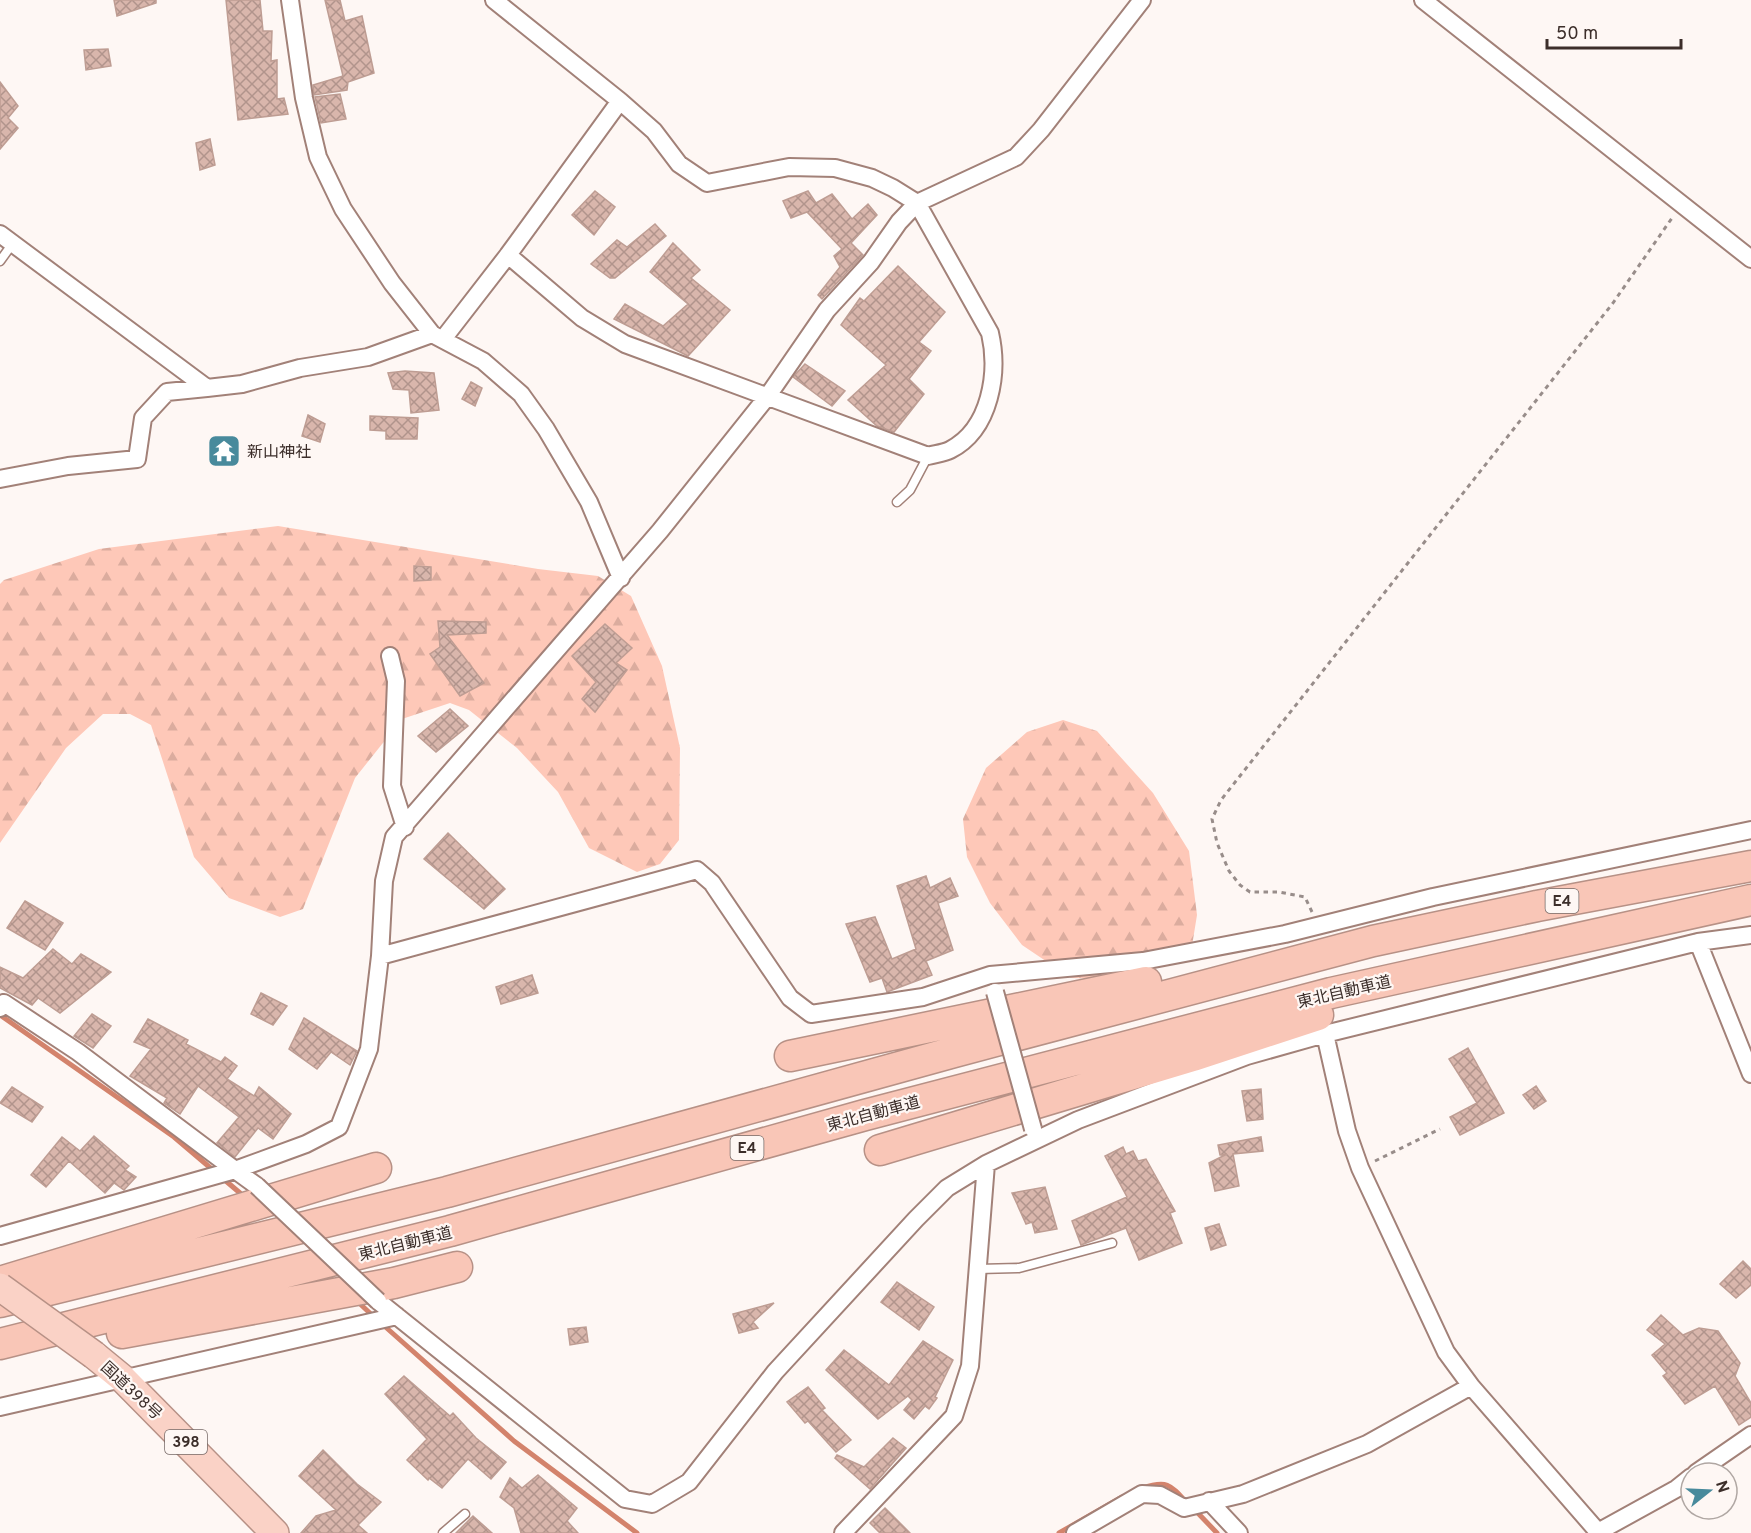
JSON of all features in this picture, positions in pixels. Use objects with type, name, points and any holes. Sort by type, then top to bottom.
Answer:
[{"type":"highway","name":"E4","points":[[0,1302],[447,1192],[954,1052],[1373,941],[1538,906],[1751,866]]},
{"type":"highway","name":"東北自動車道","points":[[0,1344],[450,1232],[865,1115],[1185,1030],[1331,993],[1751,900]]},
{"type":"highway","points":[[790,1056],[1222,967],[1373,941]]},
{"type":"highway","points":[[880,1150],[1193,1056],[1494,956]]},
{"type":"highway","points":[[0,1282],[376,1168]]},
{"type":"highway","points":[[0,1356],[383,1285],[457,1268]]},
{"type":"highway","name":"国道398号","points":[[0,1287],[122,1378],[276,1533]]},
{"type":"street","points":[[290,0],[304,98],[318,157],[343,209],[392,283],[437,337],[483,361],[521,394],[546,429],[589,502],[621,578]]},
{"type":"street","points":[[494,0],[620,101],[654,131],[679,164],[707,183],[789,167],[835,168],[872,178],[917,203],[990,333],[995,353],[995,377],[988,402],[971,432],[951,450],[928,456],[625,344],[582,318],[508,255]]},
{"type":"street","points":[[0,1236],[232,1171],[306,1144],[339,1128],[369,1049],[380,956],[384,881],[394,837],[621,578],[766,397],[827,310],[871,262],[899,222],[917,203],[1016,157],[1041,130],[1142,0]]},
{"type":"street","points":[[1423,0],[1751,259]]},
{"type":"street","points":[[0,478],[68,466],[137,459],[143,418],[167,392],[242,384],[300,368],[368,357],[437,337],[508,255],[620,101]]},
{"type":"street","points":[[7,239],[207,388]]},
{"type":"street","points":[[390,656],[396,681],[392,786],[405,827]]},
{"type":"street","points":[[380,956],[698,870],[712,883],[790,998],[811,1014],[923,997],[990,975],[1143,961],[1318,926],[1433,897],[1751,830]]},
{"type":"street","points":[[1,1004],[87,1059],[232,1171],[256,1186],[378,1301],[625,1499],[652,1504],[689,1482],[776,1372],[946,1188],[1034,1135],[1237,1060],[1324,1034],[1698,942],[1751,935]]},
{"type":"street","points":[[1698,942],[1751,1074]]},
{"type":"street","points":[[990,975],[1034,1135]]},
{"type":"street","points":[[1324,1034],[1347,1131],[1360,1168],[1446,1352],[1471,1386],[1599,1532],[1679,1487]]},
{"type":"street","points":[[843,1533],[954,1416],[970,1366],[986,1164]]},
{"type":"street","points":[[0,1407],[398,1316]]},
{"type":"street","points":[[1075,1533],[1142,1494],[1160,1495],[1184,1508],[1243,1494],[1367,1444],[1471,1386]]},
{"type":"street","points":[[1713,1461],[1751,1435]]},
{"type":"street","points":[[1205,1502],[1239,1533]]},
{"type":"lane","points":[[0,261],[7,239]]},
{"type":"lane","points":[[897,502],[910,490],[928,456]]},
{"type":"lane","points":[[978,1269],[1019,1268],[1112,1243]]},
{"type":"lane","points":[[443,1533],[465,1514]]},
{"type":"path","points":[[1318,926],[1305,897],[1279,892],[1250,892],[1240,885],[1229,871],[1217,843],[1212,819],[1221,800],[1614,303],[1682,204]]},
{"type":"path","points":[[1360,1168],[1440,1130]]},
{"type":"green space","points":[[278,526],[538,569],[598,576],[631,596],[662,666],[680,748],[679,840],[660,864],[637,872],[589,848],[558,792],[517,748],[469,710],[450,703],[402,719],[355,778],[303,909],[280,917],[229,898],[194,857],[151,725],[130,714],[103,714],[66,748],[0,843],[0,584],[4,580],[99,549]]},
{"type":"green space","points":[[1063,720],[1097,731],[1153,793],[1189,851],[1197,915],[1191,952],[1168,964],[1121,979],[1071,978],[1022,945],[990,903],[967,857],[963,819],[986,768],[1027,732]]},
{"type":"building","points":[[114,0],[156,0],[156,3],[117,16]]},
{"type":"building","points":[[226,0],[260,0],[263,31],[272,31],[271,61],[277,60],[277,99],[284,98],[288,114],[238,120]]},
{"type":"building","points":[[325,0],[340,0],[345,21],[362,16],[374,73],[348,82],[347,90],[314,95],[313,85],[343,76]]},
{"type":"building","points":[[108,49],[111,66],[86,70],[84,50]]},
{"type":"building","points":[[0,82],[18,106],[8,118],[18,128],[0,149]]},
{"type":"building","points":[[340,94],[346,119],[321,123],[315,97]]},
{"type":"building","points":[[210,139],[215,165],[200,170],[196,143]]},
{"type":"building","points":[[595,191],[615,207],[594,235],[572,215]]},
{"type":"building","points":[[808,191],[816,203],[832,194],[852,219],[868,204],[877,215],[851,243],[863,255],[822,299],[818,295],[840,267],[834,256],[842,249],[807,212],[791,218],[783,201]]},
{"type":"building","points":[[655,224],[666,236],[615,278],[610,278],[591,264],[617,240],[627,247]]},
{"type":"building","points":[[673,243],[700,270],[691,278],[730,310],[688,356],[614,319],[625,304],[663,326],[688,304],[650,272]]},
{"type":"building","points":[[898,266],[945,312],[919,342],[931,351],[909,379],[924,394],[894,432],[877,426],[848,400],[886,365],[841,325],[860,298],[864,301]]},
{"type":"building","points":[[805,364],[845,391],[832,406],[793,377]]},
{"type":"building","points":[[405,371],[434,373],[439,410],[411,413],[409,390],[393,389],[388,373]]},
{"type":"building","points":[[471,382],[482,388],[475,406],[462,399]]},
{"type":"building","points":[[308,415],[325,424],[320,442],[302,436]]},
{"type":"building","points":[[370,416],[418,418],[417,439],[386,439],[386,431],[370,430]]},
{"type":"building","points":[[414,566],[431,567],[431,580],[414,581]]},
{"type":"building","points":[[438,621],[486,622],[486,633],[447,635],[484,683],[460,696],[430,654],[440,647]]},
{"type":"building","points":[[605,624],[632,648],[616,663],[627,670],[595,712],[582,699],[596,682],[572,656]]},
{"type":"building","points":[[450,709],[468,726],[436,752],[418,736]]},
{"type":"building","points":[[448,833],[505,889],[484,909],[424,859]]},
{"type":"building","points":[[926,876],[930,888],[950,878],[958,896],[938,903],[953,950],[926,961],[932,975],[887,992],[882,978],[870,982],[846,924],[875,917],[892,959],[916,949],[897,886]]},
{"type":"building","points":[[25,901],[63,923],[45,950],[7,928]]},
{"type":"building","points":[[53,949],[72,964],[81,954],[111,972],[60,1013],[38,998],[32,1005],[0,988],[0,967],[23,978]]},
{"type":"building","points":[[532,975],[538,993],[501,1004],[496,987]]},
{"type":"building","points":[[261,993],[287,1006],[273,1025],[251,1014]]},
{"type":"building","points":[[92,1014],[111,1026],[93,1048],[74,1036]]},
{"type":"building","points":[[304,1018],[357,1051],[350,1065],[331,1052],[317,1069],[289,1049]]},
{"type":"building","points":[[148,1019],[188,1040],[186,1044],[221,1062],[225,1057],[237,1066],[227,1079],[254,1096],[259,1087],[291,1114],[273,1139],[258,1128],[235,1157],[217,1143],[239,1117],[198,1086],[180,1114],[164,1103],[167,1098],[130,1076],[151,1049],[134,1042]]},
{"type":"building","points":[[1468,1048],[1504,1113],[1460,1135],[1450,1117],[1477,1103],[1449,1059]]},
{"type":"building","points":[[1536,1086],[1546,1101],[1534,1109],[1523,1095]]},
{"type":"building","points":[[12,1087],[43,1107],[32,1122],[0,1103]]},
{"type":"building","points":[[1261,1089],[1263,1119],[1247,1121],[1242,1091]]},
{"type":"building","points":[[94,1136],[129,1166],[125,1170],[136,1177],[124,1190],[114,1183],[105,1193],[69,1161],[46,1187],[31,1175],[62,1137],[80,1151]]},
{"type":"building","points":[[1261,1137],[1263,1151],[1233,1154],[1239,1186],[1215,1191],[1209,1163],[1227,1154],[1220,1155],[1218,1145]]},
{"type":"building","points":[[1123,1147],[1126,1154],[1133,1151],[1138,1161],[1146,1159],[1175,1211],[1170,1213],[1182,1243],[1139,1260],[1126,1228],[1081,1245],[1072,1221],[1127,1197],[1105,1156]]},
{"type":"building","points":[[1045,1187],[1057,1229],[1035,1233],[1032,1222],[1026,1224],[1012,1193]]},
{"type":"building","points":[[1219,1224],[1226,1245],[1211,1250],[1205,1228]]},
{"type":"building","points":[[1743,1261],[1751,1269],[1751,1285],[1736,1298],[1720,1284]]},
{"type":"building","points":[[897,1282],[934,1307],[919,1330],[881,1302]]},
{"type":"building","points":[[774,1303],[753,1322],[758,1328],[739,1333],[733,1314]]},
{"type":"building","points":[[1661,1315],[1683,1335],[1699,1328],[1718,1331],[1740,1363],[1735,1376],[1751,1403],[1751,1417],[1739,1425],[1715,1386],[1685,1404],[1663,1376],[1667,1373],[1652,1355],[1665,1344],[1647,1330]]},
{"type":"building","points":[[586,1327],[588,1342],[570,1345],[568,1329]]},
{"type":"building","points":[[923,1341],[953,1360],[935,1397],[937,1398],[929,1409],[925,1406],[914,1419],[904,1410],[912,1400],[908,1396],[878,1419],[826,1370],[844,1350],[889,1385]]},
{"type":"building","points":[[404,1376],[450,1416],[453,1413],[476,1438],[506,1462],[491,1479],[468,1459],[442,1488],[429,1478],[428,1480],[407,1460],[427,1439],[385,1394]]},
{"type":"building","points":[[808,1387],[825,1408],[822,1410],[851,1440],[836,1452],[808,1421],[805,1423],[787,1402]]},
{"type":"building","points":[[893,1438],[906,1448],[870,1489],[835,1458],[837,1455],[864,1467]]},
{"type":"building","points":[[323,1450],[357,1484],[381,1502],[358,1525],[367,1533],[301,1533],[316,1516],[336,1510],[299,1476]]},
{"type":"building","points":[[538,1475],[577,1508],[567,1521],[578,1533],[521,1533],[514,1508],[500,1497],[510,1478],[522,1488]]},
{"type":"building","points":[[885,1508],[910,1533],[880,1533],[870,1523]]},
{"type":"building","points":[[473,1516],[492,1533],[456,1533]]},
{"type":"waterway","points":[[0,1015],[174,1137],[240,1193]]},
{"type":"waterway","points":[[357,1301],[374,1317]]},
{"type":"waterway","points":[[381,1323],[514,1441],[637,1533]]},
{"type":"waterway","points":[[1142,1488],[1157,1484],[1168,1485],[1187,1503]]},
{"type":"waterway","points":[[1059,1533],[1122,1497]]},
{"type":"waterway","points":[[1194,1509],[1217,1533]]},
{"type":"place","name":"新山神社","points":[[224,451]]}]
